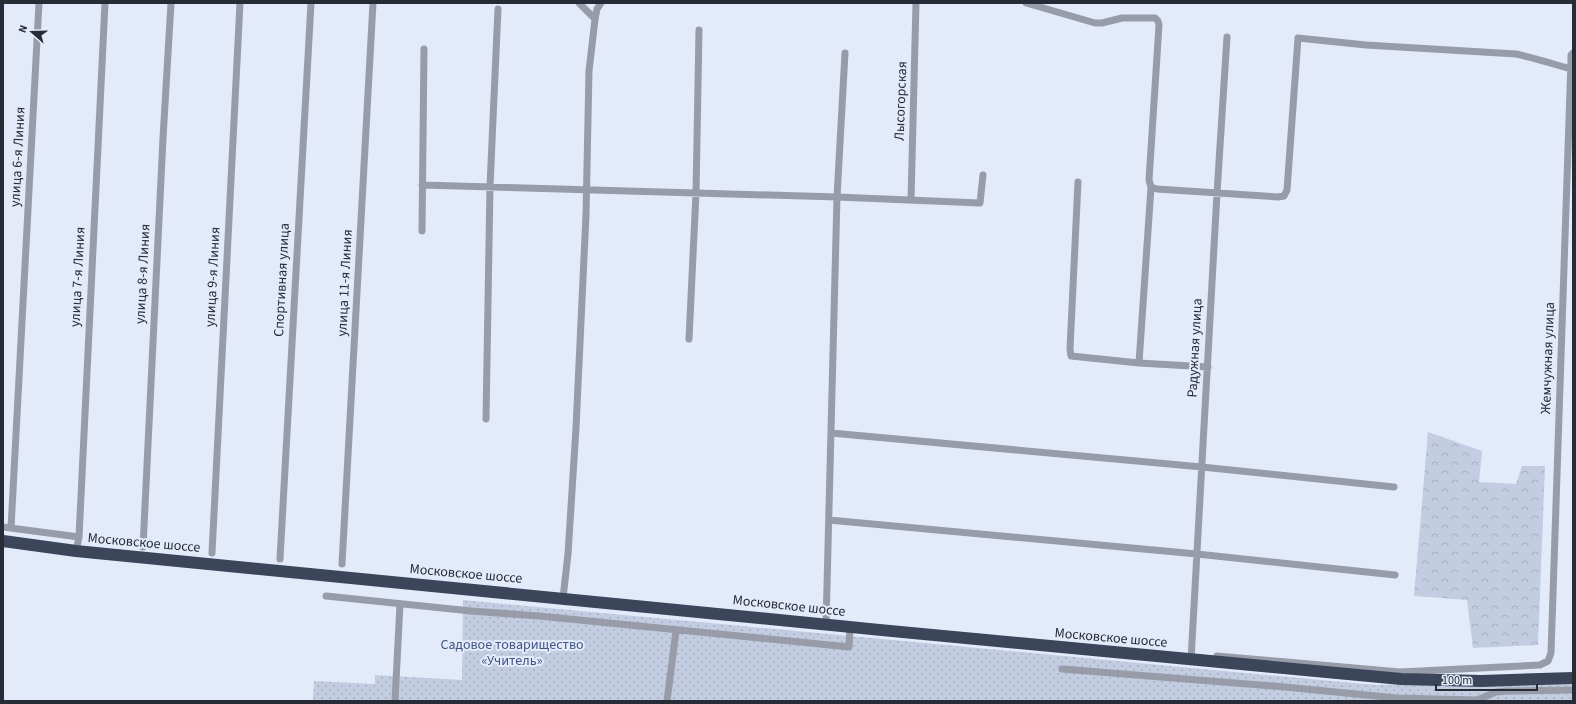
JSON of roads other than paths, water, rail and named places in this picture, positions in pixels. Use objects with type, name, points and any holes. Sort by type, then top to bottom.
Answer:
[{"type":"highway","name":"Московское шоссе","points":[[3,542],[76,551],[563,598],[850,628],[1191,657],[1401,680],[1482,681],[1573,678]]},
{"type":"street","name":"улица 6-я Линия","points":[[12,528],[39,3]]},
{"type":"street","name":"улица 7-я Линия","points":[[76,551],[79,537],[105,3]]},
{"type":"street","name":"улица 8-я Линия","points":[[144,547],[163,138],[171,3]]},
{"type":"street","name":"улица 9-я Линия","points":[[212,553],[240,3]]},
{"type":"street","name":"Спортивная улица","points":[[280,559],[311,3]]},
{"type":"street","name":"улица 11-я Линия","points":[[342,564],[373,3]]},
{"type":"street","points":[[579,3],[595,19]]},
{"type":"street","points":[[563,598],[568,554],[576,428],[586,215],[589,71],[595,19],[597,9],[601,3]]},
{"type":"street","name":"Лысогорская","points":[[911,200],[916,3]]},
{"type":"street","points":[[1026,3],[1095,23],[1102,23],[1122,18],[1155,18],[1158,21],[1159,25],[1149,180],[1151,187],[1139,363]]},
{"type":"street","points":[[486,419],[490,186],[498,9]]},
{"type":"street","points":[[689,339],[696,193],[699,30]]},
{"type":"street","name":"Радужная улица","points":[[1191,657],[1227,37]]},
{"type":"street","points":[[1151,187],[1217,193],[1278,197],[1284,196],[1287,190],[1298,38],[1366,45],[1516,54],[1537,58],[1571,69]]},
{"type":"street","points":[[422,231],[424,49]]},
{"type":"street","points":[[826,625],[837,197],[845,53]]},
{"type":"street","name":"Жемчужная улица","points":[[1191,657],[1400,672],[1540,665],[1548,661],[1551,654],[1572,54]]},
{"type":"street","points":[[422,185],[837,197],[980,203],[983,175]]},
{"type":"street","points":[[1078,182],[1070,349],[1071,356],[1139,363],[1208,366]]},
{"type":"street","points":[[831,433],[1202,467],[1394,487]]},
{"type":"street","points":[[829,520],[1197,554],[1395,575]]},
{"type":"street","points":[[3,527],[79,537]]},
{"type":"street","points":[[326,596],[849,647],[850,628]]},
{"type":"street","points":[[395,701],[400,604]]},
{"type":"street","points":[[667,701],[676,631]]},
{"type":"street","points":[[1062,669],[1285,687],[1396,698],[1477,700],[1496,692],[1573,690]]},
{"type":"park label","name":"Садовое товарищество «Учитель»","points":[[512,654]]}]
